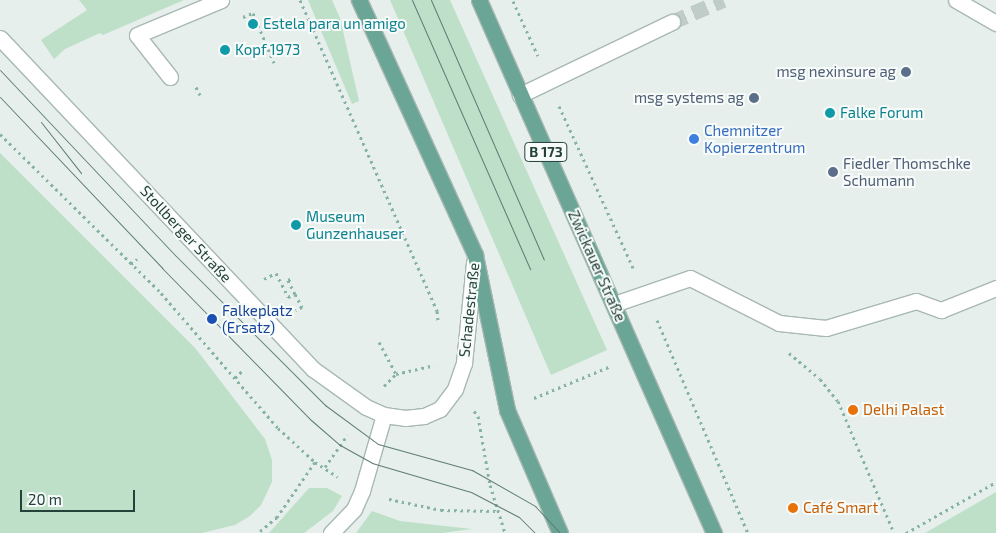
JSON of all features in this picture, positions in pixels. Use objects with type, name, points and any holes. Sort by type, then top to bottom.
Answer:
[{"type":"main road","points":[[359,0],[475,255],[508,410],[560,533]]},
{"type":"main road","name":"Zwickauer Straße","points":[[479,0],[714,533]]},
{"type":"street","points":[[170,77],[137,35],[221,0]]},
{"type":"street","points":[[956,0],[996,23]]},
{"type":"street","points":[[520,95],[549,83],[672,22]]},
{"type":"street","name":"Stollberger Straße","points":[[0,38],[313,368],[357,401],[384,415]]},
{"type":"street","name":"Schadestraße","points":[[384,415],[424,416],[440,409],[455,389],[464,363],[475,255]]},
{"type":"street","points":[[614,304],[644,292],[690,278],[779,323],[826,328],[916,301],[941,310],[996,288]]},
{"type":"street","points":[[331,533],[354,509],[362,491],[384,415]]},
{"type":"path","points":[[300,0],[437,310],[439,326]]},
{"type":"path","points":[[512,0],[667,342],[748,533]]},
{"type":"path","points":[[236,21],[252,13],[274,63]]},
{"type":"path","points":[[0,134],[132,264],[278,428],[316,462],[362,491],[441,510],[497,511]]},
{"type":"path","points":[[132,264],[138,259]]},
{"type":"path","points":[[278,277],[288,297],[295,294]]},
{"type":"path","points":[[293,278],[288,280],[299,300]]},
{"type":"path","points":[[379,342],[396,374]]},
{"type":"path","points":[[505,533],[497,511],[478,416],[508,410],[667,342]]},
{"type":"path","points":[[792,355],[820,379],[838,402],[894,533]]},
{"type":"path","points":[[434,365],[436,360]]},
{"type":"path","points":[[235,378],[242,371]]},
{"type":"path","points":[[258,533],[276,516],[316,462]]},
{"type":"path","points":[[906,533],[996,482]]},
{"type":"green space","points":[[79,0],[184,0],[103,35],[100,33],[65,49],[54,59],[41,40],[87,10]]},
{"type":"green space","points":[[308,0],[332,0],[340,18],[359,101],[352,104]]},
{"type":"green space","points":[[390,0],[450,0],[607,350],[551,375]]},
{"type":"green space","points":[[0,153],[196,349],[265,439],[272,460],[272,482],[261,505],[250,516],[235,525],[202,533],[0,533]]},
{"type":"green space","points":[[309,488],[327,488],[342,496],[333,511],[304,533],[269,533]]},
{"type":"green space","points":[[996,492],[996,533],[925,533]]},
{"type":"green space","points":[[372,511],[400,521],[472,529],[442,533],[356,533]]},
{"type":"tunnel","points":[[672,22],[723,0]]},
{"type":"tram line","points":[[412,0],[530,269]]},
{"type":"tram line","points":[[431,0],[544,260]]},
{"type":"tram line","points":[[0,70],[176,256],[325,405],[378,444],[472,470],[535,506],[560,533]]},
{"type":"tram line","points":[[0,97],[162,268],[311,420],[340,445],[372,463],[471,492],[519,517],[535,533]]},
{"type":"tram line","points":[[41,122],[81,173]]},
{"type":"place","name":"Estela para un amigo","points":[[253,24]]},
{"type":"place","name":"Kopf 1973","points":[[225,50]]},
{"type":"place","name":"msg nexinsure ag","points":[[906,72]]},
{"type":"place","name":"msg systems ag","points":[[754,98]]},
{"type":"place","name":"Falke Forum","points":[[830,113]]},
{"type":"place","name":"Chemnitzer Kopierzentrum","points":[[694,139]]},
{"type":"place","name":"Fiedler Thomschke Schumann","points":[[833,172]]},
{"type":"place","name":"Museum Gunzenhauser","points":[[296,225]]},
{"type":"place","name":"Falkeplatz (Ersatz)","points":[[212,319]]},
{"type":"place","name":"Delhi Palast","points":[[853,410]]},
{"type":"place","name":"Café Smart","points":[[793,508]]}]
